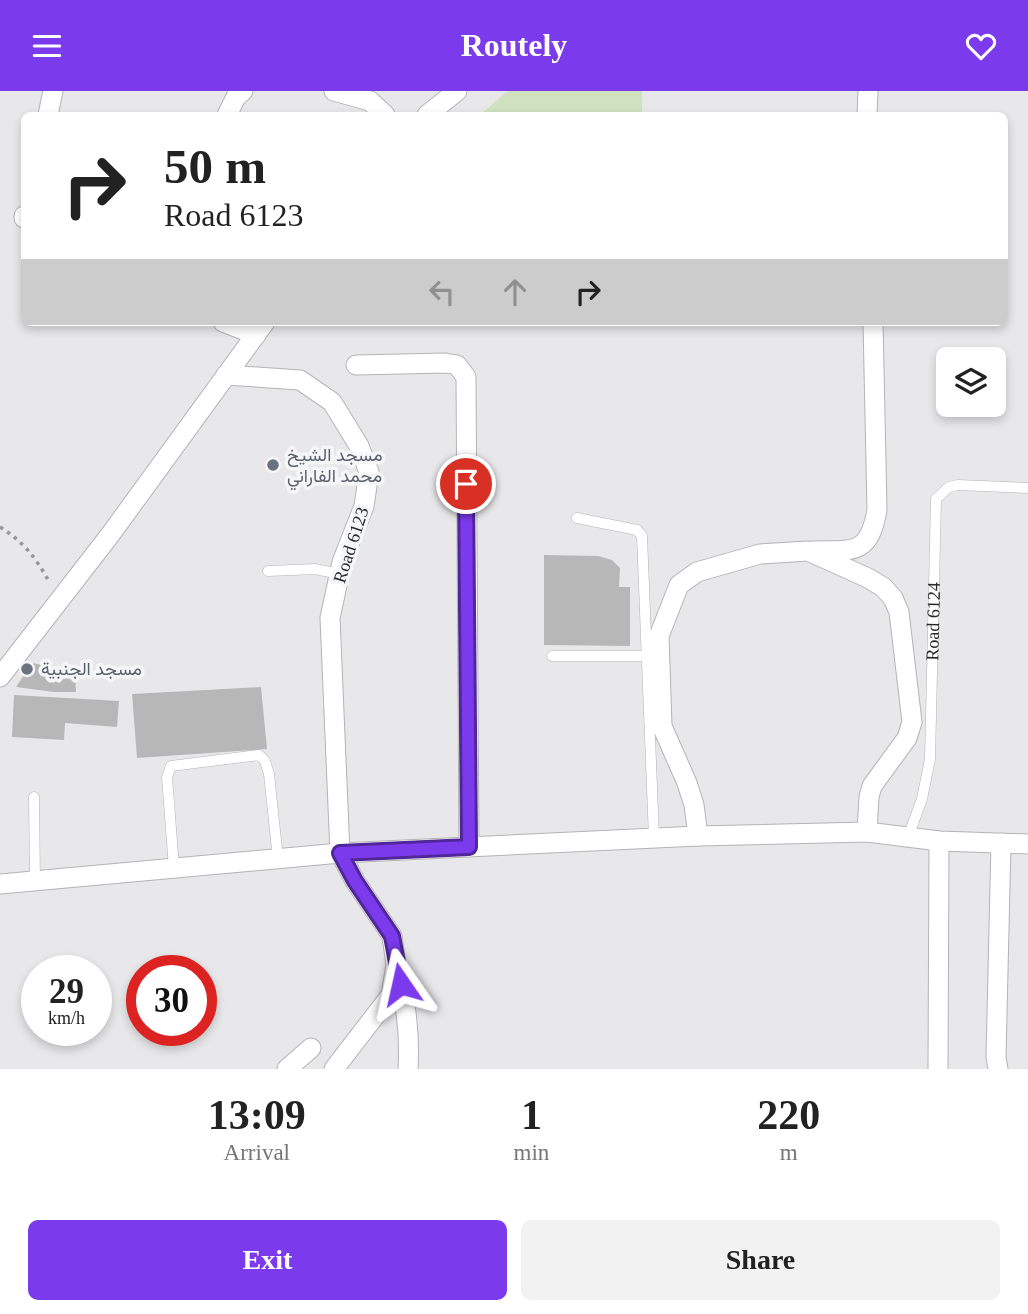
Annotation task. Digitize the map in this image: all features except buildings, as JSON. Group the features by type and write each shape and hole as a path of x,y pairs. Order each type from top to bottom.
{"street":[{"path":"49,112 53,91"},
{"path":"228,112 236,97 243,91"},
{"path":"334,91 370,101 382,112"},
{"path":"431,112 457,91"},
{"path":"867,112 868,91"},
{"path":"698,835 694,805 687,783 662,726 659,636 679,585 696,572 760,554 851,550 863,546 873,529 877,510 873,326"},
{"path":"0,677 260,329"},
{"path":"356,365 444,362 457,365 466,377 469,847"},
{"name":"Road 6123","path":"226,375 300,380 332,401 359,446 369,472 364,506 340,574 330,618 340,853 355,881 392,936 396,965 391,995 334,1069"},
{"name":"Road 6124","path":"808,551 868,577 883,587 893,598 899,612 912,722 907,738 872,786 867,832"},
{"path":"0,884 340,853 698,835 867,832 939,841 1028,843"},
{"path":"938,1069 939,841"},
{"path":"998,1069 996,1057 1001,843"},
{"path":"396,965 406,1003 410,1038 408,1069"},
{"path":"287,1069 311,1048"}],"lane":[{"name":"Road 6124","path":"908,837 922,799 930,759 936,499 949,487 958,485 1028,488"},
{"path":"577,518 642,533 654,838"},
{"path":"268,571 316,569 340,574"},
{"path":"551,656 648,656"},
{"path":"174,868 167,777 171,766 259,755 265,761 269,775 278,859"},
{"path":"34,797 36,881"}],"path":[{"path":"0,527 19,540 36,558 60,599"}],"green space":[{"path":"508,91 642,91 642,112 484,112"}],"place":[{"name":"مسجد الشيخ محمد الفاراني","path":"273,465"},
{"name":"مسجد الجنبية","path":"27,669"}],"route":[{"path":"401,984 392,936 355,881 340,853 469,847 466,484"}]}
